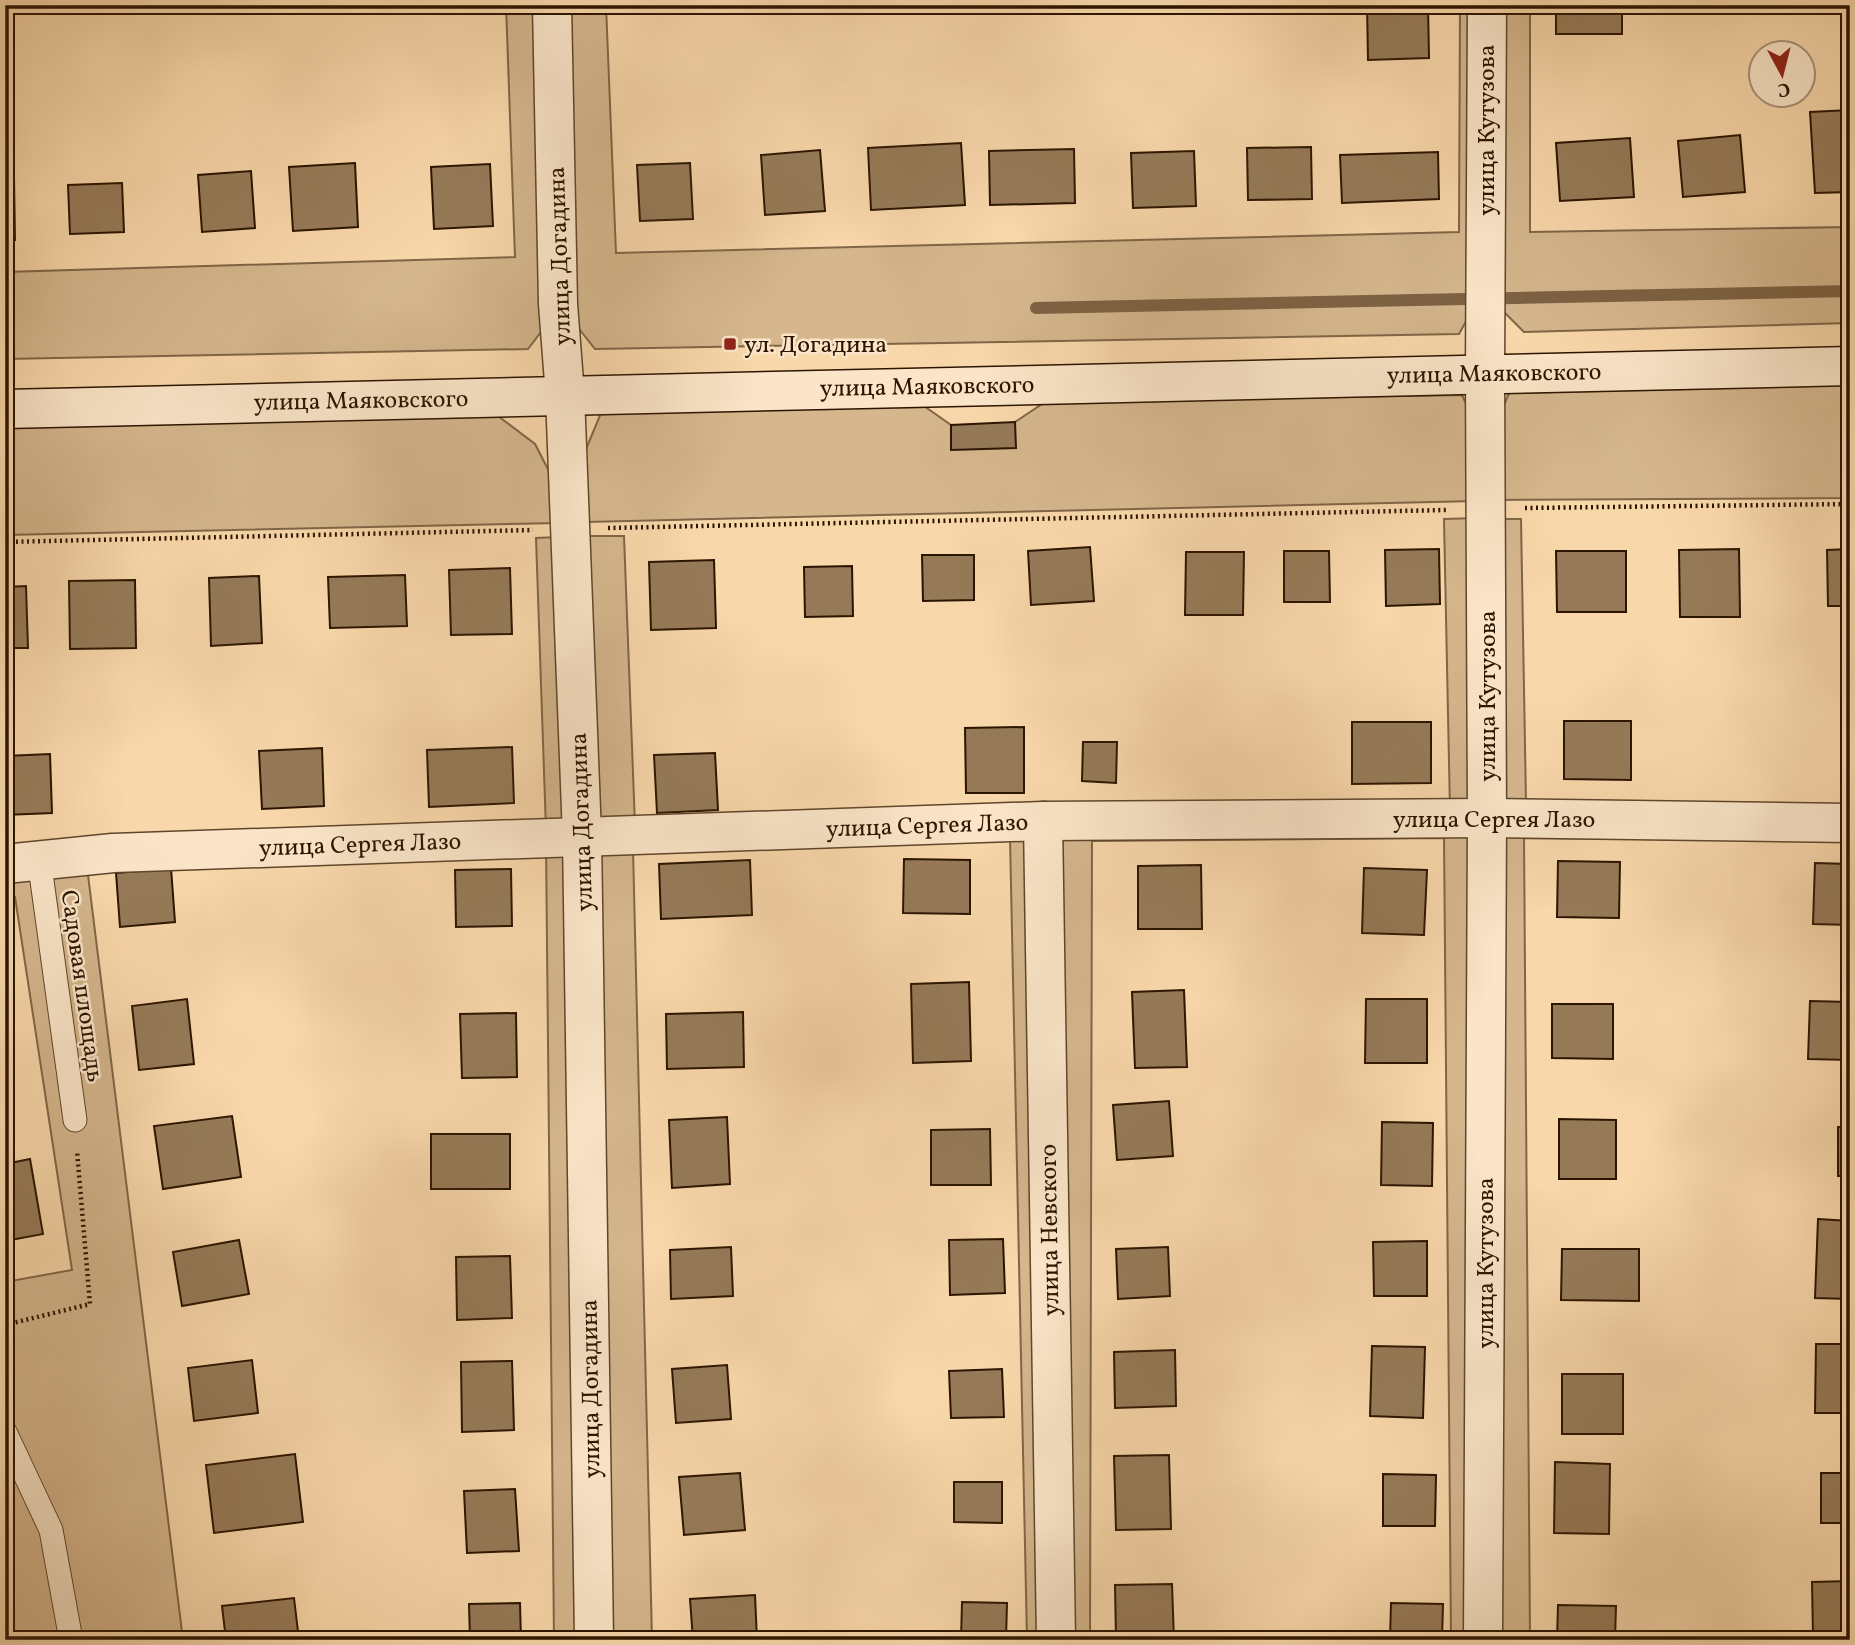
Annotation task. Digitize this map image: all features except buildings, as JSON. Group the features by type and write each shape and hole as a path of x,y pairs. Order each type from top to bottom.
{"street":[{"name":"улица Догадина","path":"552,5 558,304 565,395 582,836 594,1640"},
{"name":"улица Кутузова","path":"1483,1640 1487,5"},
{"name":"улица Маяковского","path":"5,409 1850,366"},
{"name":"улица Сергея Лазо","path":"22,862 113,853 1042,821 1487,818 1850,823"},
{"name":"улица Невского","path":"1042,821 1056,1640"}],"lane":[{"name":"Садовая площадь","path":"22,862 75,1120"},
{"path":"5,1432 51,1530 71,1640"}],"path":[{"path":"5,542 1487,509 1850,504"},
{"path":"5,1325 90,1304 75,1120"}],"shaded area":[{"path":"506,5 533,5 544,328 528,349 5,359 5,272 515,257"},
{"path":"570,5 606,5 616,253 1459,232 1460,5 1475,5 1475,305 1459,334 595,349 576,325"},
{"path":"1501,5 1530,5 1530,232 1850,227 1850,323 1524,332 1497,305"},
{"path":"1850,385 1850,498 1498,500 1497,422 1509,393"},
{"path":"1462,395 1473,419 1475,501 587,522 586,449 601,413 924,406 951,425 951,449 1015,422 1045,402"},
{"path":"498,416 535,444 551,475 558,523 5,535 5,428"},
{"path":"1478,518 1479,811 1450,811 1444,519"},
{"path":"1498,519 1521,519 1526,803 1499,809"},
{"path":"588,536 624,536 635,826 597,828"},
{"path":"558,537 567,828 546,830 536,538"},
{"path":"1478,826 1475,1640 1451,1640 1444,838 1092,841 1090,1640 1065,1640 1051,829"},
{"path":"1499,826 1850,841 1524,838 1530,1640 1492,1640"},
{"path":"1034,829 1049,1640 1027,1640 1010,838 633,849 652,1640 607,1640 598,844"},
{"path":"546,845 567,845 578,1640 554,1640"},
{"path":"87,867 183,1640 80,1640 60,1527 5,1414 5,1282 72,1270 15,897 5,898 5,874 33,870 85,1124 47,868"},
{"path":"5,1455 41,1533 61,1640 5,1640"}],"waterway":[{"path":"1036,308 1850,291"}],"place":[{"name":"ул. Догадина","path":"730,344"}]}
